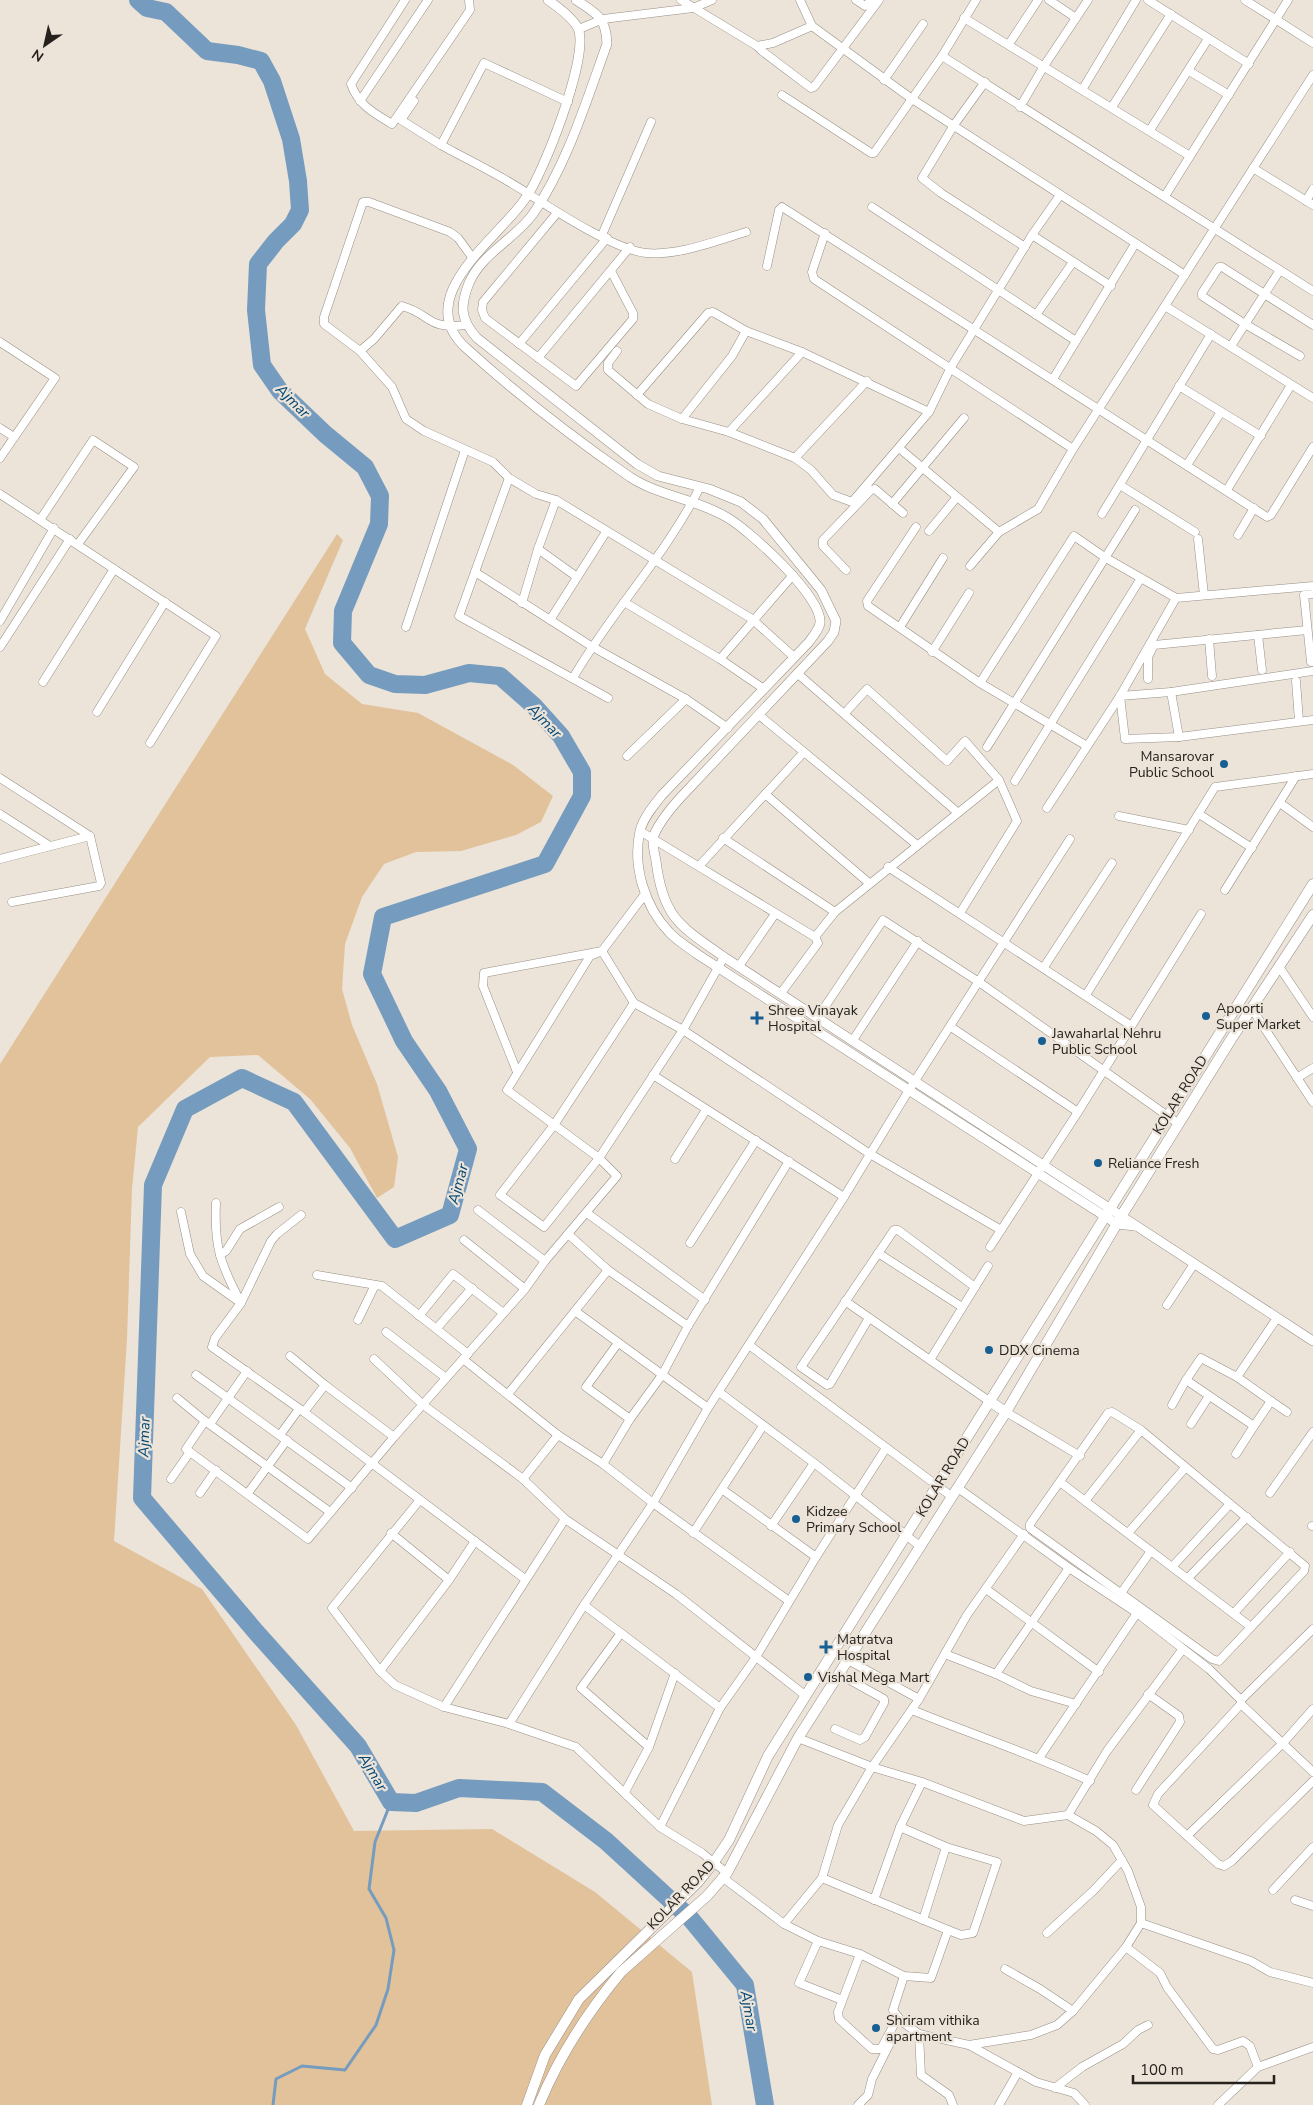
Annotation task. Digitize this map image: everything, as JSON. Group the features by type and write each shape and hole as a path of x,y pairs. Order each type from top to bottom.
{"main road":[{"name":"KOLAR ROAD","path":"527,2105 545,2055 579,1999 698,1882 729,1840 768,1756 908,1536 989,1401 1313,884"},
{"name":"KOLAR ROAD","path":"539,2105 570,2040 621,1972 707,1896 724,1875 798,1738 1006,1412 1119,1220 1313,915"},
{"path":"989,1401 1006,1412"}],"street":[{"path":"405,0 351,84 355,96 360,102 392,124 470,10 470,0"},
{"path":"360,102 428,0"},
{"path":"548,0 579,29 580,43 576,70 568,102 529,194 517,210 472,257 458,277 449,304 449,327 455,338 504,383 570,435 643,485 728,517 747,530 793,576 814,603 819,613 820,624 813,637 662,795 640,831 640,874 645,894 651,907 670,934 716,967 1037,1173 1119,1220 1135,1226 1313,1341"},
{"path":"576,0 603,19 607,30 608,44 572,136 540,203 521,228 480,265 470,282 464,298 463,315 466,325 477,338 638,464 665,478 700,487 741,502 763,519 804,567 832,608 836,620 834,632 798,674 670,810 653,837 658,884 666,907 682,927 724,957 1043,1164 1108,1213"},
{"path":"681,0 758,46 812,88 879,0"},
{"path":"579,29 603,19 693,8 712,0"},
{"path":"800,0 812,26 842,50 912,99 1184,275"},
{"path":"856,0 865,6 872,0"},
{"path":"782,95 871,153 876,151 942,56 976,0"},
{"path":"1009,44 1038,0"},
{"path":"1049,0 1076,18"},
{"path":"1020,106 1088,0"},
{"path":"1082,90 1136,0"},
{"path":"1148,0 1249,64"},
{"path":"1244,0 1277,18 1313,44"},
{"path":"1165,196 1288,0"},
{"path":"1112,107 1171,14"},
{"path":"964,18 1190,156"},
{"path":"884,80 923,24"},
{"path":"758,46 773,44 812,26"},
{"path":"460,32 401,120 441,145 529,194 557,213 604,237 645,253 670,251 746,232"},
{"path":"1150,130 1208,39"},
{"path":"942,56 1313,291"},
{"path":"441,145 484,63 568,102"},
{"path":"1189,71 1229,95"},
{"path":"970,566 999,532 1038,509 1073,449 1313,75"},
{"path":"985,82 954,125 922,175 923,180 1026,247"},
{"path":"519,344 604,237 651,122"},
{"path":"1253,168 1313,206"},
{"path":"1306,201 1313,189"},
{"path":"617,351 608,363 608,370 648,404 682,419 729,432 794,458 811,470 832,495 852,502 929,412 951,367 1032,235 1060,195"},
{"path":"472,257 458,238 450,232 369,202 363,202 336,280 324,324 360,351 392,387 406,419 424,431 493,462 509,478 536,494 556,500 752,620 794,657"},
{"path":"872,207 1076,341"},
{"path":"767,266 780,208 792,212 1269,517 1313,447"},
{"path":"557,213 483,302 482,310 485,318 576,386 633,319 633,313 611,271"},
{"path":"825,233 812,272 814,279 951,367 1073,449"},
{"path":"1032,235 1111,286"},
{"path":"1053,379 1135,244"},
{"path":"538,358 630,248"},
{"path":"1036,315 1073,262"},
{"path":"1300,356 1245,324 1202,296 1202,293 1220,266 1313,325"},
{"path":"1231,346 1280,270"},
{"path":"360,351 374,339 402,306 432,323 449,327 466,325"},
{"path":"1165,306 1311,396 1313,387"},
{"path":"637,395 708,313 713,312 746,331 802,352 867,381 929,412"},
{"path":"682,419 726,364 746,331"},
{"path":"1102,514 1211,334"},
{"path":"0,342 55,378 0,458"},
{"path":"729,432 802,352"},
{"path":"794,458 867,381"},
{"path":"1227,490 1291,385"},
{"path":"1179,386 1261,436"},
{"path":"1187,465 1221,412"},
{"path":"892,504 964,418"},
{"path":"0,428 14,437"},
{"path":"40,520 93,440 134,467 78,544"},
{"path":"898,448 999,532"},
{"path":"406,627 465,450"},
{"path":"509,478 459,616 608,698"},
{"path":"1120,485 1197,536 1204,595"},
{"path":"573,678 591,646 653,560 692,503 700,487"},
{"path":"846,570 823,546 823,540 871,490 875,489 903,513"},
{"path":"0,494 216,636 150,743"},
{"path":"929,531 957,497"},
{"path":"522,603 538,549 556,500"},
{"path":"1238,535 1254,508"},
{"path":"987,747 1135,510"},
{"path":"916,527 867,603 932,652 1050,726 1087,746"},
{"path":"0,621 54,528"},
{"path":"550,620 606,532"},
{"path":"980,683 1074,536 1106,558 1176,598 1313,586"},
{"path":"0,647 70,539"},
{"path":"538,549 576,577"},
{"path":"900,627 943,558"},
{"path":"43,682 114,569"},
{"path":"475,572 591,646 686,699 728,728"},
{"path":"720,659 752,620 793,576"},
{"path":"1015,781 1141,578"},
{"path":"932,652 969,593"},
{"path":"1313,594 1304,595 1311,662 1313,662"},
{"path":"1048,808 1120,696 1176,598"},
{"path":"97,712 165,602"},
{"path":"624,602 720,659 764,689"},
{"path":"1148,679 1148,657 1154,645 1307,630"},
{"path":"1258,635 1262,670"},
{"path":"1209,640 1212,676"},
{"path":"1120,696 1171,692 1313,671"},
{"path":"798,674 958,812"},
{"path":"1296,681 1299,721"},
{"path":"845,713 866,689 947,761 965,741 998,780 1017,821 960,912"},
{"path":"1171,692 1179,737"},
{"path":"1120,696 1124,739 1179,737 1313,720"},
{"path":"627,756 686,699"},
{"path":"759,715 917,845"},
{"path":"700,865 804,752"},
{"path":"1086,995 1215,787 1313,774"},
{"path":"1225,890 1296,776"},
{"path":"0,778 90,836 101,883 100,886 12,902"},
{"path":"815,937 835,912 888,867 998,780"},
{"path":"765,794 869,883"},
{"path":"1280,803 1313,827"},
{"path":"0,814 50,846"},
{"path":"1199,814 1252,848"},
{"path":"1120,816 1189,830"},
{"path":"640,831 700,865 775,914 815,937 818,943 781,993"},
{"path":"0,859 90,836"},
{"path":"723,838 835,912"},
{"path":"509,1724 584,1605 653,1503 708,1408 1070,839"},
{"path":"1044,967 1112,864"},
{"path":"888,867 960,912 1130,1025"},
{"path":"247,1371 228,1398 186,1449 308,1539 422,1404 466,1356 502,1312 525,1289 545,1260 617,1176 599,1158 507,1090 590,956 602,952 645,894"},
{"path":"739,966 775,914"},
{"path":"990,1247 1078,1112 1130,1025 1201,914"},
{"path":"818,1017 883,920 979,982 1180,1124"},
{"path":"854,1040 918,941"},
{"path":"602,952 634,1003 683,1030 870,1154 1001,1230"},
{"path":"517,1072 483,986 484,973 602,952"},
{"path":"634,1003 554,1125 500,1195 544,1227 599,1158 683,1030 716,967 724,957"},
{"path":"1280,968 1313,1017"},
{"path":"1252,1009 1313,1102"},
{"path":"951,1027 1078,1112"},
{"path":"1297,1078 1313,1068"},
{"path":"653,1076 844,1197"},
{"path":"675,1158 706,1110"},
{"path":"690,1243 756,1140"},
{"path":"603,1464 630,1419 662,1374 688,1326 789,1161"},
{"path":"216,1203 215,1229 222,1267 241,1302"},
{"path":"220,1255 226,1252 240,1229 279,1207"},
{"path":"478,1210 545,1260"},
{"path":"181,1212 190,1254 203,1276 241,1302"},
{"path":"587,1213 705,1300"},
{"path":"301,1215 276,1234 241,1302 215,1338 212,1347 302,1411 525,1579"},
{"path":"869,1318 830,1384 818,1380 801,1365 894,1230 898,1230 974,1288"},
{"path":"568,1234 608,1270 688,1326"},
{"path":"464,1240 525,1289"},
{"path":"878,1253 962,1307"},
{"path":"1168,1305 1194,1264"},
{"path":"930,1360 988,1266"},
{"path":"508,1394 608,1270"},
{"path":"419,1316 452,1274 502,1312"},
{"path":"317,1275 382,1286 437,1328 508,1394 558,1435 603,1464 693,1533 789,1601"},
{"path":"358,1320 375,1285"},
{"path":"437,1328 472,1288"},
{"path":"845,1301 989,1401"},
{"path":"575,1311 708,1408"},
{"path":"1237,1377 1277,1318"},
{"path":"386,1332 446,1378"},
{"path":"618,1343 586,1387 630,1419"},
{"path":"749,1345 937,1486 955,1492 1024,1534 1069,1568 1137,1614 1209,1669 1313,1772"},
{"path":"290,1356 394,1437"},
{"path":"1172,1405 1186,1380 1202,1358 1237,1377 1287,1412"},
{"path":"374,1359 422,1404 523,1479 565,1519 676,1594 806,1696"},
{"path":"196,1375 352,1488"},
{"path":"1186,1380 1254,1426"},
{"path":"248,1493 268,1466 302,1411 325,1385"},
{"path":"719,1392 855,1494 921,1547"},
{"path":"1191,1424 1209,1396"},
{"path":"177,1398 330,1512"},
{"path":"1236,1454 1271,1401"},
{"path":"1006,1412 1080,1456"},
{"path":"1108,1413 1116,1413 1141,1430 1305,1566 1304,1571 1223,1657 1216,1660 1030,1528 1030,1524 1080,1456 1108,1413"},
{"path":"693,1533 723,1490 763,1426"},
{"path":"1085,1501 1141,1430"},
{"path":"1270,1493 1310,1442 1313,1432"},
{"path":"523,1479 558,1435"},
{"path":"660,1827 720,1708 756,1657 855,1494 886,1448"},
{"path":"171,1479 190,1452"},
{"path":"771,1526 814,1463"},
{"path":"1128,1533 1185,1468"},
{"path":"200,1493 216,1470"},
{"path":"1060,1482 1251,1627"},
{"path":"723,1490 816,1557"},
{"path":"419,1501 391,1533 332,1608 380,1672 395,1686 444,1707 509,1724 576,1747 660,1827 714,1862 724,1875 784,1924 818,1941 860,1954 904,1976 931,1978 948,1930"},
{"path":"1172,1567 1230,1504"},
{"path":"1188,1578 1247,1517"},
{"path":"444,1707 565,1519"},
{"path":"391,1533 449,1580"},
{"path":"784,1924 822,1878 838,1825 872,1767 919,1699 967,1616 1024,1534"},
{"path":"380,1672 449,1580 475,1541"},
{"path":"1120,1593 1151,1551"},
{"path":"1234,1613 1290,1552"},
{"path":"996,1674 1069,1568"},
{"path":"986,1589 1099,1672"},
{"path":"584,1605 720,1708"},
{"path":"1039,1758 1137,1614"},
{"path":"1312,1631 1241,1702 1153,1802 1218,1864 1224,1866 1232,1861 1313,1781"},
{"path":"621,1633 581,1688 649,1747"},
{"path":"1068,1815 1090,1782 1107,1750 1182,1650"},
{"path":"945,1654 996,1674 1031,1691 1076,1704"},
{"path":"848,1660 919,1699"},
{"path":"625,1792 649,1747 675,1673"},
{"path":"835,1729 860,1740 865,1737 884,1703 884,1699 839,1674"},
{"path":"1136,1790 1180,1722 1179,1716 1148,1694"},
{"path":"1187,1836 1283,1742 1313,1709"},
{"path":"912,1710 1039,1758 1090,1782"},
{"path":"798,1738 872,1767 922,1782 1024,1821 1068,1815 1096,1831 1113,1845 1122,1860 1141,1907 1142,1923 1126,1947 1073,2011 1057,2025 1031,2035 969,2046"},
{"path":"874,1900 900,1827 922,1782"},
{"path":"822,1878 948,1930 961,1934 973,1932 997,1862 946,1847 900,1827"},
{"path":"923,1920 946,1847"},
{"path":"1274,1890 1313,1847"},
{"path":"1047,1933 1094,1890 1122,1860"},
{"path":"1295,1900 1313,1906"},
{"path":"1142,1923 1251,1961 1270,1972 1300,1978 1312,1985"},
{"path":"818,1941 799,1983 842,2000"},
{"path":"1126,1947 1160,1973 1166,1987 1213,2049 1218,2050 1243,2041 1250,2046 1258,2067"},
{"path":"860,1954 838,2012 839,2019 872,2049 881,2049 900,2019"},
{"path":"1004,1969 1040,1989 1073,2011"},
{"path":"904,1976 893,2010 900,2019 919,2034 969,2046 1018,2072 1055,2088 1074,2092 1086,2105"},
{"path":"858,2104 868,2096 872,2079 900,2019"},
{"path":"1055,2088 1082,2067 1123,2044 1148,2025"},
{"path":"919,2034 921,2075 949,2094 953,2105"},
{"path":"1218,2105 1258,2067 1313,2047"},
{"path":"999,2105 1018,2072"}],"shaded area":[{"path":"337,534 343,540 305,629 325,674 362,704 418,713 513,765 553,796 541,822 516,835 461,851 416,852 384,864 362,897 345,944 342,989 352,1025 377,1084 398,1157 394,1187 377,1198 350,1148 310,1099 258,1055 210,1057 138,1127 132,1189 127,1339 114,1541 202,1589 296,1725 354,1831 492,1829 595,1892 692,1972 712,2105 0,2105 0,1064"}],"waterway":[{"name":"Ajmar","path":"138,0 147,8 166,12 207,51 238,55 261,61 272,81 291,139 298,181 300,210 293,224 276,241 258,264 256,310 262,365 280,391 325,434 365,467 380,496 379,524 343,611 342,643 369,675 395,684 425,685 469,673 500,676 534,706 561,736 582,772 582,796 545,864 383,917 372,974 404,1041 438,1091 468,1149 450,1215 395,1239 294,1102 242,1078 185,1109 153,1185 142,1498 256,1632 358,1746 391,1802 416,1803 459,1788 542,1792 606,1841 690,1918 745,1985 765,2105"},
{"path":"273,2105 276,2079 302,2066 345,2070 376,2025 388,1989 394,1950 386,1918 369,1889 375,1842 391,1802"}],"place":[{"name":"Mansarovar Public School","path":"1224,764"},
{"name":"Apoorti Super Market","path":"1206,1016"},
{"name":"Shree Vinayak Hospital","path":"757,1018"},
{"name":"Jawaharlal Nehru Public School","path":"1042,1041"},
{"name":"Reliance Fresh","path":"1098,1163"},
{"name":"DDX Cinema","path":"989,1350"},
{"name":"Kidzee Primary School","path":"796,1519"},
{"name":"Matratva Hospital","path":"826,1647"},
{"name":"Vishal Mega Mart","path":"808,1677"},
{"name":"Shriram vithika apartment","path":"876,2028"}]}
